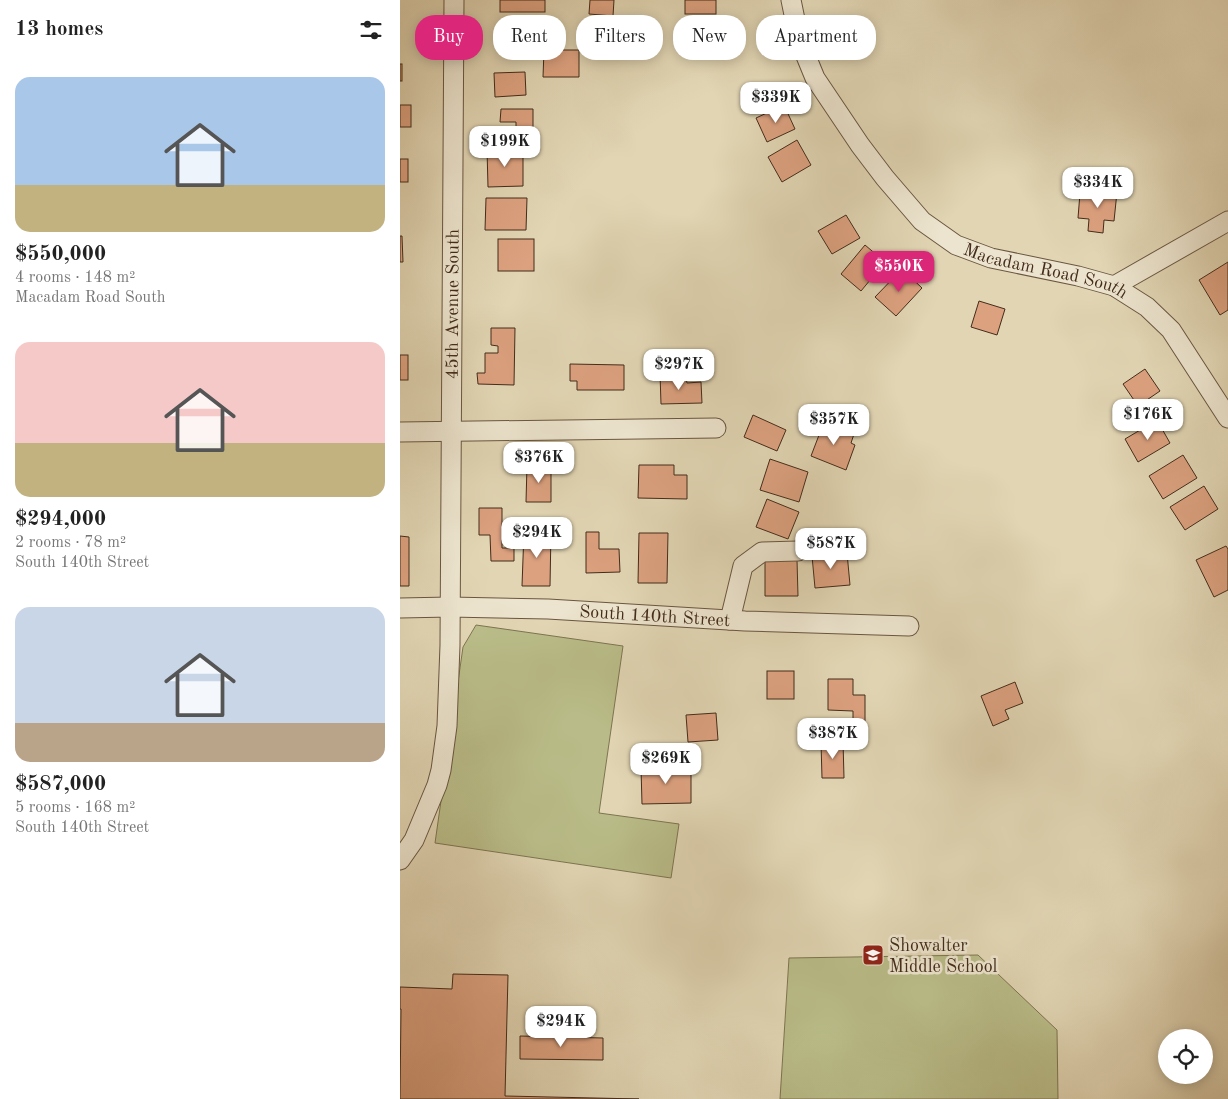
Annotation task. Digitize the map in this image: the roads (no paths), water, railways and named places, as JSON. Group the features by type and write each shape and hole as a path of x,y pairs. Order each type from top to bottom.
{"street":[{"name":"45th Avenue South","path":"400,860 414,840 438,785 442,770 447,726 450,644 454,0"},
{"name":"Macadam Road South","path":"791,0 799,39 815,78 865,152 922,220 956,245 991,258 1078,276 1114,286 1146,307 1172,330 1228,418"},
{"path":"1114,286 1228,221"},
{"path":"400,432 716,428"},
{"path":"730,620 743,566 762,552 798,550"},
{"name":"South 140th Street","path":"400,608 548,609 730,620 909,626"}],"place":[{"name":"Showalter Middle School","path":"873,955"}]}
